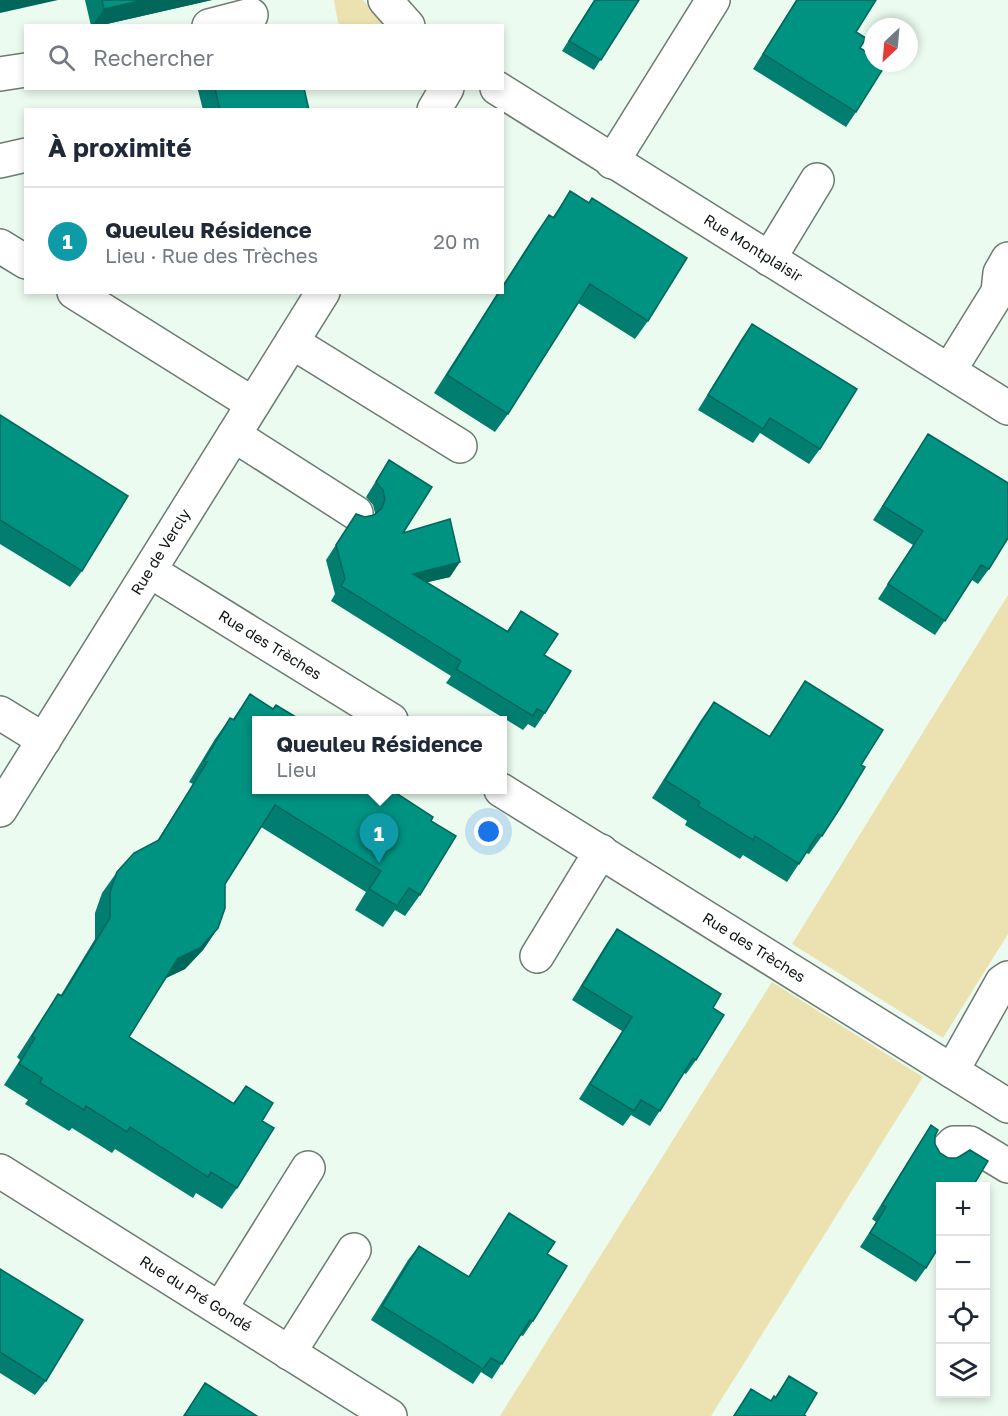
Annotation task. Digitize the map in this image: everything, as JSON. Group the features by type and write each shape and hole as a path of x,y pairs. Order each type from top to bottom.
{"street":[{"path":"385,0 406,24"},
{"path":"612,162 713,0"},
{"path":"217,24 251,15"},
{"path":"0,74 24,70"},
{"path":"435,108 446,90"},
{"name":"Rue Montplaisir","path":"500,90 1008,408"},
{"path":"0,161 24,155"},
{"path":"769,259 817,180"},
{"path":"0,246 24,261"},
{"path":"949,371 998,292 1000,273 1008,259"},
{"path":"77,294 253,404"},
{"name":"Rue de Vercly","path":"0,810 322,294"},
{"path":"292,342 460,446"},
{"path":"234,435 356,513"},
{"name":"Rue des Trèches","path":"150,570 385,716"},
{"path":"0,713 44,740"},
{"name":"Rue des Trèches","path":"507,793 1008,1106"},
{"path":"537,957 601,851"},
{"path":"952,1071 1002,982 1008,978"},
{"path":"944,1154 954,1143 970,1143 1008,1166"},
{"path":"220,1309 308,1168"},
{"name":"Rue du Pré Gondé","path":"0,1171 390,1416"},
{"path":"289,1353 354,1250"}],"shaded area":[{"path":"334,0 363,0 384,24 340,24 338,23"},
{"path":"1008,595 1008,934 943,1038 792,944"},
{"path":"772,982 923,1077 711,1416 500,1416"}],"building":[{"path":"102,0 144,0 104,9"},
{"path":"595,0 639,0 601,60 569,41"},
{"path":"797,0 876,0 856,32 864,37 860,48 864,50 864,72 881,72 856,112 763,54"},
{"path":"215,90 304,90 309,108 220,108"},
{"path":"570,191 589,203 592,198 687,258 648,321 590,284 508,414 447,375 498,294 504,294 504,285 549,215 554,218"},
{"path":"752,324 857,389 820,449 770,418 763,429 708,395"},
{"path":"0,415 128,496 82,571 0,520"},
{"path":"928,434 1008,483 1008,538 989,569 981,565 945,621 888,584 923,531 883,506"},
{"path":"389,460 432,487 403,533 450,519 460,562 413,574 508,632 521,611 558,634 544,655 571,671 545,713 537,709 533,716 456,669 461,661 341,586 345,579 336,545 356,514 365,517 374,515 382,508 385,499 383,490 376,482"},
{"path":"805,681 883,730 861,765 865,767 842,805 822,836 818,834 799,864 755,836 753,840 698,806 700,802 665,780 714,702 770,737"},
{"path":"250,694 273,709 276,705 294,716 252,716 252,794 398,794 433,817 431,821 456,836 420,895 409,888 397,906 369,889 381,871 275,805 225,884 225,908 218,928 200,948 178,958 129,1037 234,1104 246,1086 273,1103 262,1121 274,1128 237,1188 211,1172 208,1177 130,1127 127,1132 86,1106 84,1110 40,1083 42,1078 19,1064 35,1038 32,1036 58,994 62,996 110,918 110,892 117,872 134,853 159,840 207,762 204,761 230,718 234,720"},
{"path":"617,929 721,994 713,1008 724,1015 696,1060 693,1058 660,1111 641,1100 634,1111 590,1084 632,1017 582,986"},
{"path":"931,1125 938,1130 935,1144 940,1153 948,1158 957,1158 970,1150 988,1161 975,1182 936,1182 936,1252 926,1268 870,1233 886,1207 882,1205"},
{"path":"509,1213 555,1242 547,1254 567,1266 533,1321 530,1320 502,1364 491,1358 483,1369 382,1306 419,1246 469,1277"},
{"path":"0,1269 83,1320 46,1381 0,1352"},
{"path":"789,1376 817,1393 804,1415 806,1416 734,1416 751,1389 771,1401 774,1396 776,1398"},
{"path":"205,1383 257,1416 184,1416"}],"place":[{"name":"Queuleu Résidence","path":"379,863"}]}
